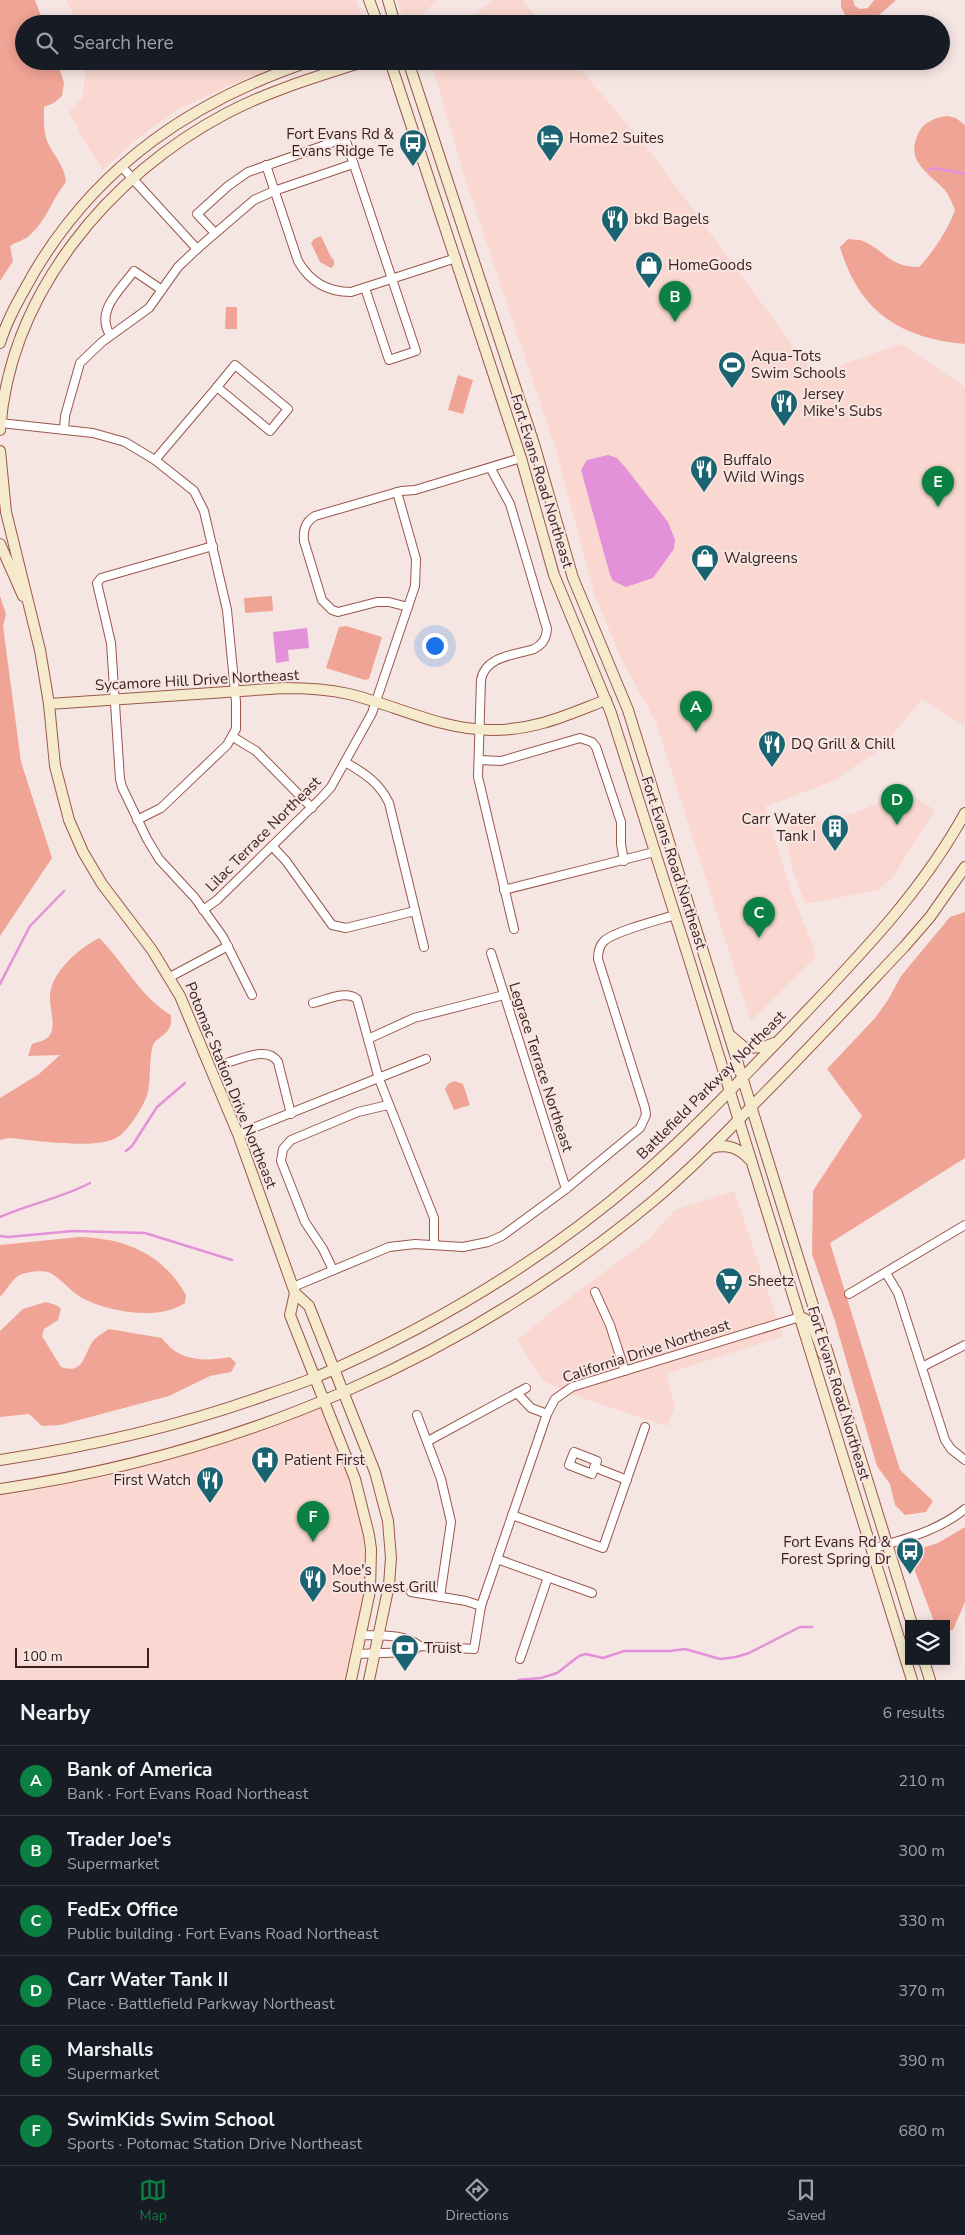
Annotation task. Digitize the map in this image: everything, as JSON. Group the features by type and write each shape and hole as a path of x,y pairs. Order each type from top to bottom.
{"main road":[{"path":"369,0 375,15"},
{"path":"388,0 392,15"},
{"path":"0,343 22,292 58,235 79,209 121,166 162,133 208,104 285,70"},
{"path":"0,430 6,380 18,342 46,285 64,256 87,226 132,177 184,138 228,112 284,88 339,70"},
{"name":"Fort Evans Road Northeast","path":"393,70 521,458 554,575 606,700 675,915 912,1680"},
{"name":"Fort Evans Road Northeast","path":"411,70 532,435 573,578 625,701 911,1620"},
{"name":"Potomac Station Drive Northeast","path":"0,451 6,512 45,674 55,766 69,820 83,852 102,884 152,950 180,996 238,1134 294,1290 309,1306 375,1472 388,1521 390,1567 379,1636 369,1680"},
{"name":"Potomac Station Drive Northeast","path":"0,544 32,617"},
{"name":"Sycamore Hill Drive Northeast","path":"49,704 284,688 315,688 350,695 435,722 481,729 509,729 540,725 565,718 606,700"},
{"name":"Battlefield Parkway Northeast","path":"0,1460 55,1452 181,1423 314,1378 423,1325 524,1265 570,1233 642,1175 730,1092 858,957 913,894 950,840 965,813"},
{"path":"0,1489 58,1480 162,1455 236,1433 343,1392 440,1347 500,1312 564,1270 653,1200 710,1148 904,948 930,917 965,866"},
{"path":"730,1034 745,1048 764,1047 777,1042"},
{"path":"710,1148 726,1146 735,1148 751,1161"},
{"name":"Potomac Station Drive Northeast","path":"294,1290 290,1315 355,1479 369,1535 372,1573 366,1615 351,1680"},
{"path":"800,1317 810,1322 829,1370 842,1396"},
{"path":"925,1665 930,1680"}],"street":[{"path":"215,233 197,214 240,177 266,165 345,138 416,351 389,360 365,288"},
{"path":"64,430 65,416 80,363 110,335 149,308 178,267 197,249 246,206 274,191 353,164"},
{"path":"266,165 298,262 304,272 320,286 330,290 351,292 456,258"},
{"path":"121,166 197,249"},
{"path":"110,335 105,327 105,313 134,271 162,290"},
{"path":"156,460 234,365 288,409 270,430 217,386"},
{"path":"0,423 110,437 132,446 156,460 194,491 204,511 227,610 237,720 233,736 228,745 161,808 137,820"},
{"path":"408,607 384,601 344,612 332,610 322,600 303,533 307,522 315,516 397,492 415,490 490,469 521,458"},
{"path":"490,469 510,504 547,629 544,641 534,649 499,659 486,666 481,680 481,729 478,777 514,929"},
{"name":"Lilac Terrace Northeast","path":"204,910 217,900 312,808 331,786 362,733 376,703 415,586 416,559 397,492"},
{"path":"213,546 98,580 97,586 110,632 120,779 137,820 159,858 204,910 228,946 252,995"},
{"path":"233,736 256,751 312,808"},
{"path":"479,760 501,761 580,738 592,742 596,748 621,822 621,844 624,861"},
{"path":"345,762 369,776 378,784 389,802 424,947"},
{"path":"272,846 286,861 332,926 346,928 415,911"},
{"path":"504,890 654,852"},
{"path":"294,1290 333,1270 389,1247 434,1244 463,1247 488,1242 502,1236 566,1189 640,1128 646,1116 645,1108 598,959 600,946 610,937 675,915"},
{"path":"170,978 228,946"},
{"name":"Legrace Terrace Northeast","path":"491,953 566,1189"},
{"path":"313,1003 352,995 360,1005 388,1105 434,1218 434,1244"},
{"path":"368,1039 419,1017 504,995"},
{"path":"229,1062 265,1053 275,1058 278,1062 291,1114"},
{"path":"238,1134 426,1059"},
{"path":"333,1270 323,1249 305,1222 281,1161 283,1149 291,1140 358,1112 388,1105"},
{"path":"849,1294 965,1225"},
{"path":"886,1272 898,1292 945,1440 951,1450 965,1460"},
{"path":"595,1292 610,1325 625,1371"},
{"name":"California Drive Northeast","path":"420,1646 474,1650 481,1606 512,1515 547,1414 555,1399 562,1392 800,1317"},
{"path":"922,1368 965,1345"},
{"path":"428,1441 526,1388"},
{"path":"517,1393 531,1408 547,1414"},
{"path":"417,1415 441,1478 451,1522 440,1597"},
{"path":"512,1515 603,1548 645,1428"},
{"path":"594,1467 627,1480"},
{"path":"872,1549 934,1528 965,1508"},
{"path":"498,1559 592,1593"},
{"path":"520,1659 548,1577"},
{"path":"411,1592 481,1606"},
{"path":"356,1654 411,1652 420,1646 410,1639 361,1635"}],"shaded area":[{"path":"0,0 35,0 41,15 15,15 15,70 60,70 64,83 62,96 54,103 44,107 44,125 48,143 61,166 66,182 36,229 28,237 10,246 13,261 0,281"},
{"path":"67,0 357,0 361,15 73,15"},
{"path":"397,0 438,0 421,15 402,15"},
{"path":"492,0 522,0 534,15 475,15"},
{"path":"841,0 853,0 855,6 860,9 868,8 874,0 896,0 879,15 845,15 841,7"},
{"path":"85,70 270,70 237,82 177,110 134,141 103,170 87,146 69,112 83,97"},
{"path":"434,70 582,70 649,150 814,374 901,344 965,387 965,727 922,699 882,748 833,781 765,807 791,891 813,945 815,958 751,1021 656,722 620,657 594,593 556,450 463,172"},
{"path":"947,116 956,118 965,125 965,344 942,341 921,335 902,328 885,318 858,289 848,270 840,247 848,239 860,240 901,264 919,267 924,262 944,233 955,210 944,189 920,165 914,151 915,142 924,125 935,119"},
{"path":"321,236 334,260 334,265 331,268 320,262 311,243 314,239"},
{"path":"226,307 237,307 237,329 225,329"},
{"path":"458,375 473,380 463,414 448,410"},
{"path":"608,455 617,458 625,467 668,522 675,540 674,549 653,578 626,587 613,581 610,575 581,470 587,460"},
{"path":"0,596 6,614 3,626 21,762 52,858 0,936"},
{"path":"272,596 273,611 245,613 244,598"},
{"path":"346,626 382,637 369,679 365,680 326,668 339,627"},
{"path":"307,628 309,648 288,650 289,661 276,663 273,632"},
{"path":"905,791 935,810 893,877 878,890 805,904 792,868 784,827 855,813"},
{"path":"965,912 965,1158 830,1243 900,1470 933,1501 926,1512 905,1515 895,1505 890,1484 877,1466 834,1318 812,1254 813,1191 862,1116 827,1069 875,1018 888,1000 901,976 950,917"},
{"path":"99,938 150,999 171,1015 171,1023 167,1032 157,1040 152,1049 150,1079 145,1100 125,1131 116,1138 106,1142 79,1144 9,1138 0,1140 0,1098 39,1074 60,1055 28,1056 32,1044 45,1039 51,1033 50,998 54,980 74,955"},
{"path":"455,1081 463,1084 470,1105 454,1110 445,1089 449,1083"},
{"path":"734,1191 783,1336 666,1374 675,1406 667,1426 580,1397 543,1381 517,1340 556,1308 649,1239 675,1210"},
{"path":"79,1237 96,1238 127,1245 154,1259 177,1281 186,1295 185,1303 174,1309 148,1313 106,1307 82,1298 52,1274 41,1271 28,1272 18,1276 0,1297 0,1245"},
{"path":"46,1302 56,1305 61,1309 58,1320 44,1329 42,1336 61,1367 68,1369 78,1367 84,1360 92,1342 109,1329 162,1338 168,1346 192,1358 230,1357 236,1363 231,1372 210,1376 169,1396 60,1425 42,1426 29,1414 0,1417 0,1331 23,1309"},
{"path":"323,1400 355,1479 367,1567 366,1615 352,1680 0,1680 0,1489 162,1455"},
{"path":"965,1527 965,1602 953,1630 950,1630 950,1620 933,1620 915,1571 914,1558 919,1549 938,1543"}],"waterway":[{"path":"929,170 936,168 965,174"},
{"path":"0,984 30,926 64,891"},
{"path":"126,1151 132,1146 157,1107 185,1083"},
{"path":"0,1217 68,1193 90,1183"},
{"path":"0,1236 8,1237 73,1231 145,1233 232,1260"},
{"path":"518,1680 541,1678 557,1673 579,1656 586,1654 603,1658 624,1651 670,1651 685,1649 720,1659 736,1657 749,1653 800,1627 812,1627"}],"place":[{"name":"Home2 Suites","path":"550,162"},
{"name":"Fort Evans Rd & Evans Ridge Te","path":"413,167"},
{"name":"bkd Bagels","path":"615,243"},
{"name":"HomeGoods","path":"649,289"},
{"name":"Trader Joe's","path":"675,322"},
{"name":"Aqua-Tots Swim Schools","path":"732,389"},
{"name":"Jersey Mike's Subs","path":"784,427"},
{"name":"Buffalo Wild Wings","path":"704,493"},
{"name":"Marshalls","path":"938,507"},
{"name":"Walgreens","path":"705,582"},
{"name":"Bank of America","path":"696,732"},
{"name":"DQ Grill & Chill","path":"772,768"},
{"name":"Carr Water Tank II","path":"897,825"},
{"name":"Carr Water Tank I","path":"835,852"},
{"name":"FedEx Office","path":"759,938"},
{"name":"Sheetz","path":"729,1305"},
{"name":"Patient First","path":"265,1484"},
{"name":"First Watch","path":"210,1504"},
{"name":"SwimKids Swim School","path":"313,1542"},
{"name":"Fort Evans Rd & Forest Spring Dr","path":"910,1575"},
{"name":"Moe's Southwest Grill","path":"313,1603"},
{"name":"Truist","path":"405,1672"}]}
